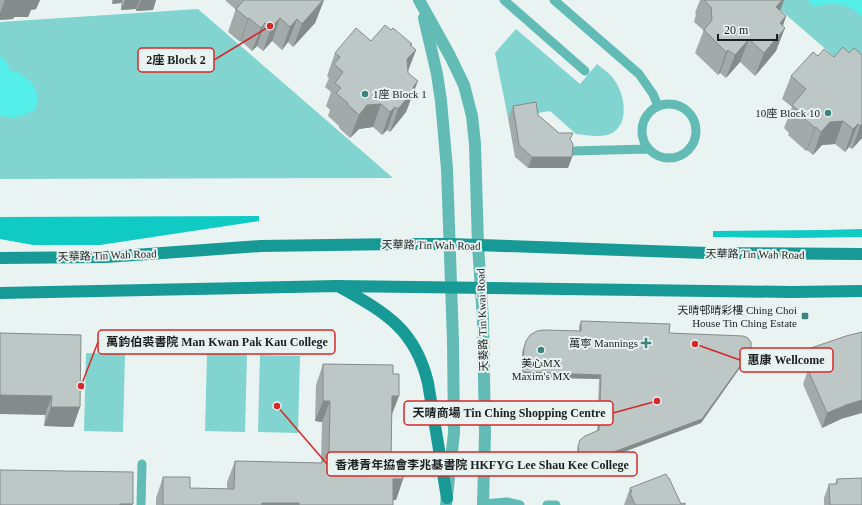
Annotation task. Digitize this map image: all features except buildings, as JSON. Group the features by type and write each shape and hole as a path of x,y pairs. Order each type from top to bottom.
{"main road":[{"name":"天華路 Tin Wah Road","path":"0,258 106,257 261,246 449,244 714,254 862,254"},
{"path":"337,286 376,307 390,318 403,330 419,356 425,368 430,389 447,502"},
{"path":"0,293 337,286 791,292 862,291"}],"street":[{"name":"天葵路 Tin Kwai Road","path":"420,1 437,74 441,101 446,169 451,287 454,433 447,502"},
{"name":"天葵路 Tin Kwai Road","path":"420,1 464,85 472,116 475,144 478,245 483,320 485,433 483,504"}],"lane":[{"path":"504,0 585,71"},
{"path":"554,0 639,74 653,94 658,106"},
{"path":"675,104 683,107 690,113 694,120 696,137 687,151 680,156 663,158 648,149 644,142 642,125 645,117 651,110 658,106 675,104"},
{"path":"572,151 648,149"},
{"path":"141,505 142,464"},
{"path":"483,504 507,502 520,505"},
{"path":"547,505 556,505"}],"shaded area":[{"path":"769,0 862,0 862,80 859,78"},
{"path":"809,0 862,0 862,17 855,10 846,6 827,4 811,6"},
{"path":"198,9 393,178 0,179 0,22"},
{"path":"516,29 580,84 597,64 613,78 621,94 624,109 621,124 616,130 610,134 602,136 576,134 550,111 508,118 495,53"},
{"path":"0,56 5,60 11,71 19,73 32,83 37,94 37,105 35,110 13,118 0,115"},
{"path":"259,216 259,221 100,245 33,245 0,239 0,217"},
{"path":"862,229 862,237 713,237 713,231"},
{"path":"86,353 125,354 123,432 84,431"},
{"path":"207,353 247,354 245,432 205,431"},
{"path":"260,355 300,356 298,433 258,432"}],"place":[{"name":"2座 Block 2","path":"270,26"},
{"name":"1座 Block 1","path":"365,94"},
{"name":"10座 Block 10","path":"828,113"},
{"name":"天晴邨晴彩樓 Ching Choi House Tin Ching Estate","path":"805,316"},
{"name":"萬寧 Mannings","path":"646,343"},
{"name":"惠康 Wellcome","path":"695,344"},
{"name":"美心MX Maxim's MX","path":"541,350"},
{"name":"萬鈞伯裘書院 Man Kwan Pak Kau College","path":"81,386"},
{"name":"天晴商場 Tin Ching Shopping Centre","path":"657,401"},
{"name":"香港青年拹會李兆基書院 HKFYG Lee Shau Kee College","path":"277,406"}]}
